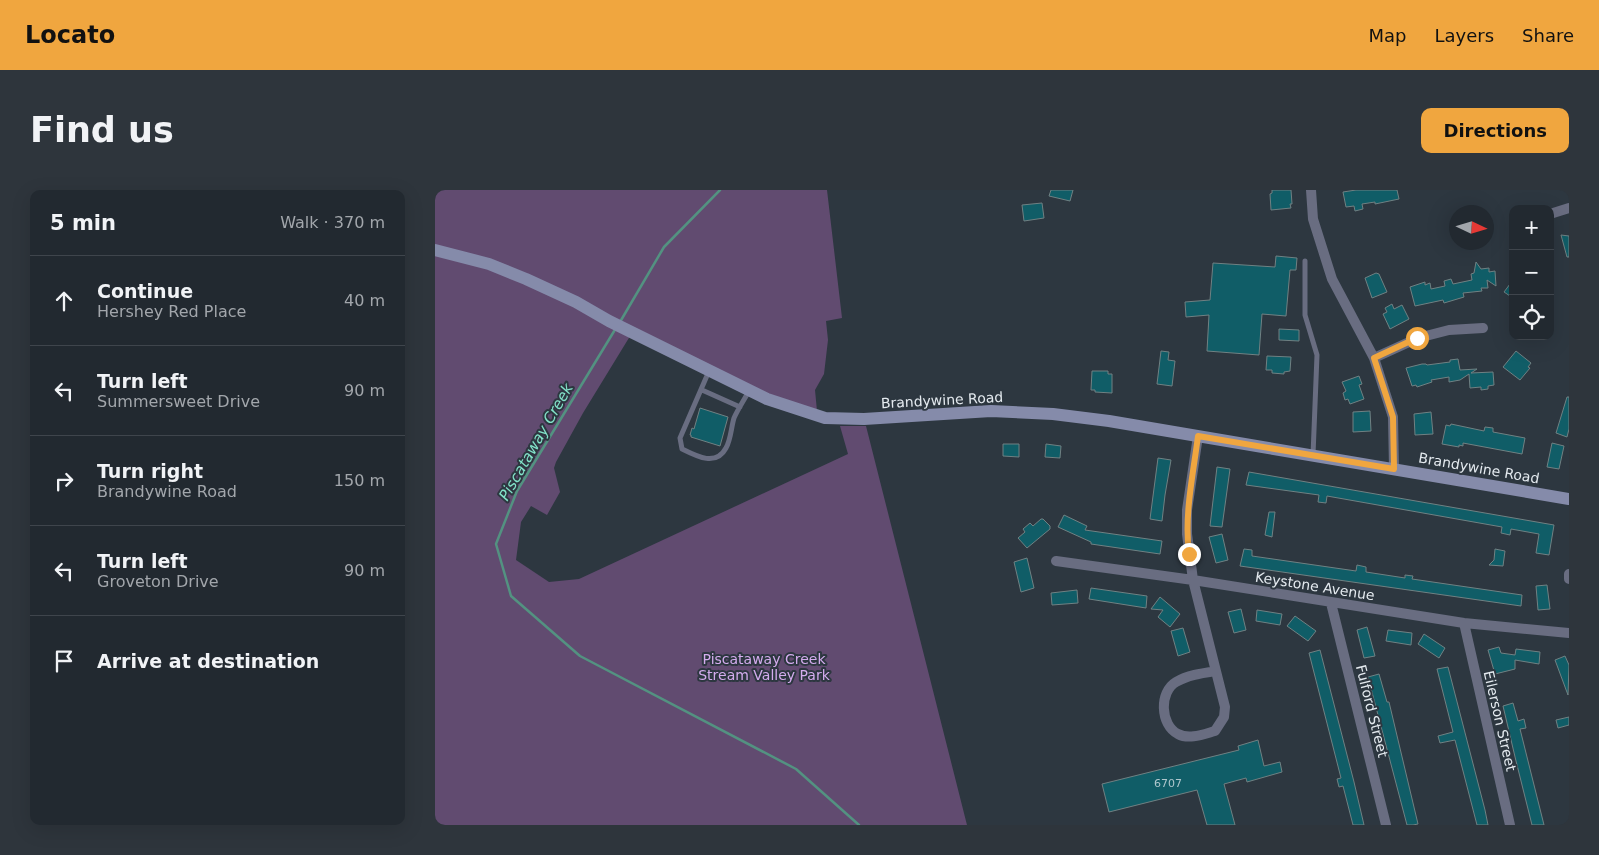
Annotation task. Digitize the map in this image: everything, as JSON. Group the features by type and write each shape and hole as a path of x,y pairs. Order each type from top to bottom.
{"main road":[{"name":"Brandywine Road","path":"435,250 489,264 526,279 576,302 609,321 767,399 825,418 864,419 991,411 1053,414 1109,421 1569,499"}],"street":[{"path":"1311,190 1313,218 1332,279 1374,358 1393,417 1394,469"},
{"path":"1554,213 1569,208"},
{"path":"1374,358 1417,338 1449,330 1483,328"},
{"path":"1198,436 1187,510 1187,534 1193,580 1216,671 1225,707 1224,717 1215,731 1195,737 1178,735 1168,726 1163,711 1165,694 1175,683 1192,676 1216,671"},
{"name":"Keystone Avenue","path":"1057,562 1193,580 1464,623 1569,633"},
{"path":"1569,574 1569,579"},
{"name":"Fulford Street","path":"1331,603 1386,825"},
{"name":"Eilerson Street","path":"1464,623 1510,825"}],"lane":[{"path":"1305,261 1306,323 1317,355 1313,455"},
{"path":"709,371 680,438 682,449 699,458 708,459 721,455 727,448 735,418 749,390"},
{"path":"702,390 740,407"}],"green space":[{"name":"Piscataway Creek Stream Valley Park","path":"435,190 827,190 842,318 826,321 828,340 824,374 815,390 817,411 786,403 635,328 583,413 556,462 554,468 560,492 547,515 531,506 521,522 516,560 549,582 579,579 848,454 840,426 866,426 967,825 435,825"}],"building":[{"path":"1051,190 1073,190 1070,201 1049,196"},
{"path":"1272,190 1291,190 1291,208 1271,210 1270,194"},
{"path":"1356,190 1397,190 1399,199 1375,204 1375,202 1362,204 1363,209 1355,211 1354,206 1346,207 1343,192"},
{"path":"1042,203 1044,218 1024,221 1022,205"},
{"path":"1561,235 1569,236 1569,257 1567,257"},
{"path":"1276,256 1297,258 1296,270 1290,270 1286,316 1262,314 1259,355 1207,351 1209,315 1186,317 1185,302 1210,300 1213,263 1275,267"},
{"path":"1476,262 1481,269 1489,268 1489,272 1495,271 1496,286 1487,280 1488,288 1481,288 1482,291 1463,293 1464,297 1444,303 1443,300 1415,306 1410,287 1425,282 1425,285 1430,283 1431,289 1445,286 1444,281 1451,279 1453,284 1472,280 1471,274 1474,273"},
{"path":"1376,273 1379,274 1387,292 1372,298 1365,278"},
{"path":"1509,285 1509,295 1504,292"},
{"path":"1392,304 1394,309 1402,305 1409,319 1390,329 1383,314 1387,312 1385,308"},
{"path":"1279,329 1299,330 1299,341 1279,340"},
{"path":"1161,351 1169,352 1168,360 1175,361 1172,386 1157,384"},
{"path":"1516,351 1531,363 1528,367 1530,368 1520,380 1503,367"},
{"path":"1267,356 1291,357 1290,371 1284,372 1284,374 1272,373 1272,370 1266,370"},
{"path":"1458,359 1460,370 1477,369 1471,373 1493,372 1494,385 1488,386 1488,389 1481,390 1481,387 1470,388 1469,374 1460,380 1449,382 1449,377 1431,380 1432,382 1417,387 1416,385 1412,386 1406,368 1422,364 1450,362 1450,360"},
{"path":"1092,371 1108,371 1108,374 1112,374 1112,393 1091,390"},
{"path":"1359,376 1362,384 1359,385 1364,399 1350,404 1348,399 1345,400 1343,393 1346,391 1342,382"},
{"path":"1567,397 1569,397 1569,429 1567,437 1556,433"},
{"path":"700,408 728,417 720,446 691,437 692,428 694,429"},
{"path":"1370,411 1371,431 1353,432 1353,412"},
{"path":"1431,412 1433,434 1415,435 1414,414"},
{"path":"1451,424 1484,431 1485,427 1493,428 1493,432 1525,438 1522,454 1463,443 1463,446 1459,445 1459,447 1442,444 1446,425 1450,426"},
{"path":"1552,443 1564,446 1559,469 1547,467"},
{"path":"1003,444 1019,444 1019,457 1003,456"},
{"path":"1046,444 1061,446 1060,458 1045,457"},
{"path":"1158,458 1171,460 1162,521 1150,519"},
{"path":"1217,467 1230,469 1222,527 1210,526"},
{"path":"1249,472 1554,525 1549,555 1536,553 1539,534 1511,529 1510,535 1501,533 1502,527 1327,496 1326,503 1318,502 1319,495 1246,485"},
{"path":"1269,512 1275,512 1272,537 1265,535"},
{"path":"1064,515 1087,526 1085,530 1162,541 1160,554 1091,544 1091,542 1058,527"},
{"path":"1041,519 1050,526 1050,529 1027,548 1018,538 1025,532 1023,529 1030,523 1033,526"},
{"path":"1222,534 1228,560 1216,563 1209,537"},
{"path":"1244,549 1252,550 1252,556 1356,571 1357,565 1366,567 1366,572 1405,578 1405,575 1413,576 1412,579 1522,595 1521,606 1240,566"},
{"path":"1495,549 1505,551 1503,566 1489,565 1494,560"},
{"path":"1027,558 1034,588 1021,592 1014,562"},
{"path":"1547,585 1550,609 1538,610 1536,586"},
{"path":"1091,588 1147,596 1146,608 1089,599"},
{"path":"1077,590 1078,603 1052,605 1051,593"},
{"path":"1160,597 1180,614 1170,627 1158,617 1163,610 1151,609"},
{"path":"1241,609 1246,630 1234,633 1228,612"},
{"path":"1257,610 1282,614 1280,625 1256,621"},
{"path":"1295,616 1316,631 1308,641 1287,626"},
{"path":"1367,627 1375,656 1364,658 1357,630"},
{"path":"1183,628 1190,652 1178,656 1171,631"},
{"path":"1388,630 1412,633 1411,645 1386,641"},
{"path":"1424,634 1445,648 1439,658 1418,644"},
{"path":"1499,647 1501,653 1515,655 1516,649 1540,652 1539,664 1515,660 1515,669 1495,674 1488,650"},
{"path":"1320,650 1364,825 1353,825 1343,786 1339,787 1337,779 1341,778 1309,653"},
{"path":"1565,656 1569,665 1568,695 1555,660"},
{"path":"1448,667 1488,825 1477,825 1455,740 1440,743 1438,736 1453,732 1437,669"},
{"path":"1379,674 1387,702 1389,702 1418,824 1407,825 1368,677"},
{"path":"1513,703 1518,721 1524,719 1526,728 1520,729 1544,825 1532,825 1503,706"},
{"path":"1569,717 1569,725 1558,728 1556,720"},
{"path":"1258,740 1264,766 1280,762 1282,772 1247,782 1246,778 1224,784 1235,825 1207,825 1197,790 1109,812 1102,784 1239,750 1238,746"}],"waterway":[{"name":"Piscataway Creek","path":"620,322 664,247 720,190"},
{"name":"Piscataway Creek","path":"616,328 517,491 496,544 511,596 580,656 796,769 859,825"}],"route":[{"path":"1189,554 1187,510 1198,436 1394,469 1393,417 1374,358 1417,338"}]}
